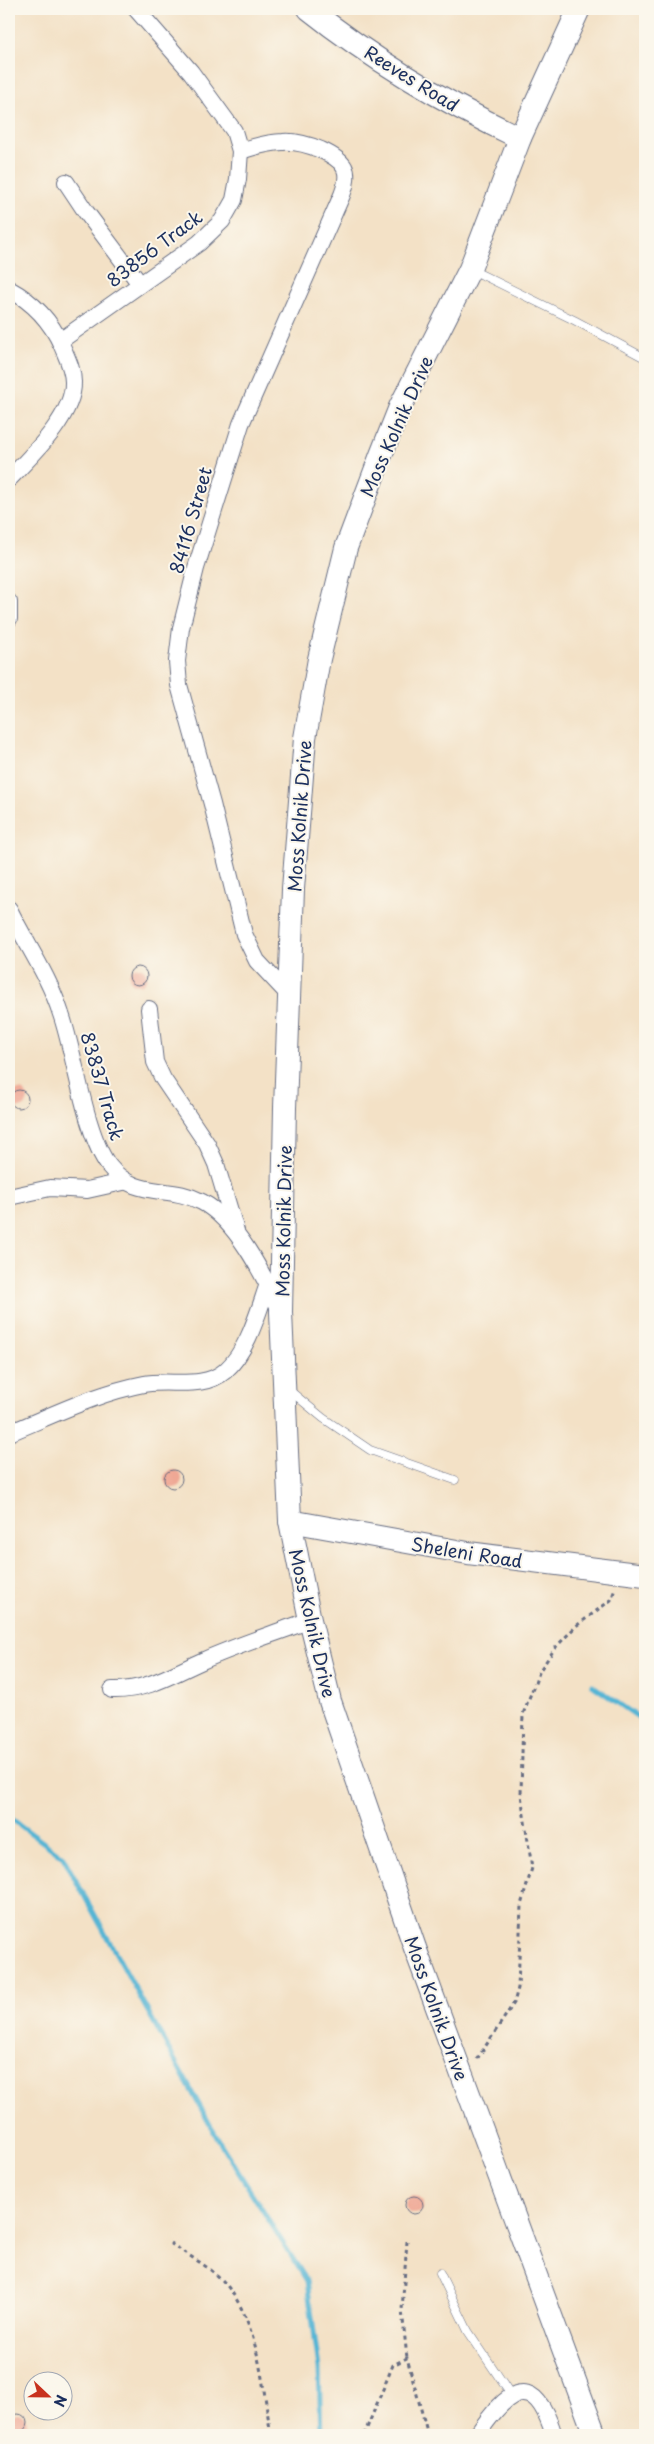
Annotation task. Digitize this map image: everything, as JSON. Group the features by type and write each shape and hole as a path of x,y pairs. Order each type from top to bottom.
{"main road":[{"name":"Reeves Road","path":"309,9 346,37 401,73 463,110 520,138"},
{"name":"Moss Kolnik Drive","path":"579,9 520,138 470,269 400,407 356,520 336,586 318,659 305,738 297,828 285,1108 281,1312 290,1521 310,1620 330,1701 463,2080 595,2435"},
{"name":"Sheleni Road","path":"290,1521 468,1553 645,1575"}],"street":[{"name":"83856 Track","path":"60,341 199,243 222,221 234,200 240,151 234,131 224,114 136,9"},
{"name":"84116 Street","path":"240,151 281,142 311,146 338,158 347,176 342,196 241,424 196,568 181,628 177,661 182,698 212,804 244,934 257,961 289,995"},
{"path":"66,182 140,284"},
{"path":"9,289 24,297 52,325 71,367 73,382 72,398 58,422 9,479"},
{"path":"9,602 9,619"},
{"name":"83837 Track","path":"9,908 45,974 61,1012 97,1141 108,1164 123,1182"},
{"path":"148,1009 155,1062 163,1078 207,1144 216,1164 238,1238"},
{"path":"9,1197 44,1189 87,1190 123,1182 203,1202 220,1215 238,1238 268,1284 281,1312"},
{"path":"9,1433 78,1404 127,1388 165,1381 196,1382 216,1377 230,1366 240,1353 268,1284"},
{"path":"112,1690 142,1687 173,1677 202,1661 310,1620"},
{"path":"477,2435 492,2414 511,2395 520,2392 533,2396 543,2409 554,2435"}],"lane":[{"path":"470,269 574,320 645,358"},
{"path":"284,1386 323,1418 370,1450 455,1480"},
{"path":"440,2274 468,2331 511,2395"}],"path":[{"path":"463,2080 514,2003 518,1988 521,1905 532,1868 521,1795 523,1714 540,1670 556,1647 576,1626 611,1600 620,1572"},
{"path":"407,2241 402,2310 407,2358 428,2435"},
{"path":"170,2243 222,2280 243,2307 255,2348 271,2435"},
{"path":"364,2435 393,2365 407,2358"}],"building":[{"path":"138,967 144,970 147,976 144,982 138,985 132,982 129,976 132,970"},
{"path":"19,1090 25,1093 28,1099 25,1105 19,1108 13,1105 10,1099 13,1093"},
{"path":"173,1470 179,1473 182,1479 179,1485 173,1488 167,1485 164,1479 167,1473"},
{"path":"414,2196 420,2199 423,2205 420,2211 414,2214 408,2211 405,2205 408,2199"},
{"path":"18,2414 22,2416 22,2422 27,2422 24,2429 18,2432 12,2429 9,2423 12,2417"}],"waterway":[{"path":"592,1685 645,1722"},
{"path":"9,1817 63,1857 219,2141 307,2281 319,2368 321,2435"}]}
